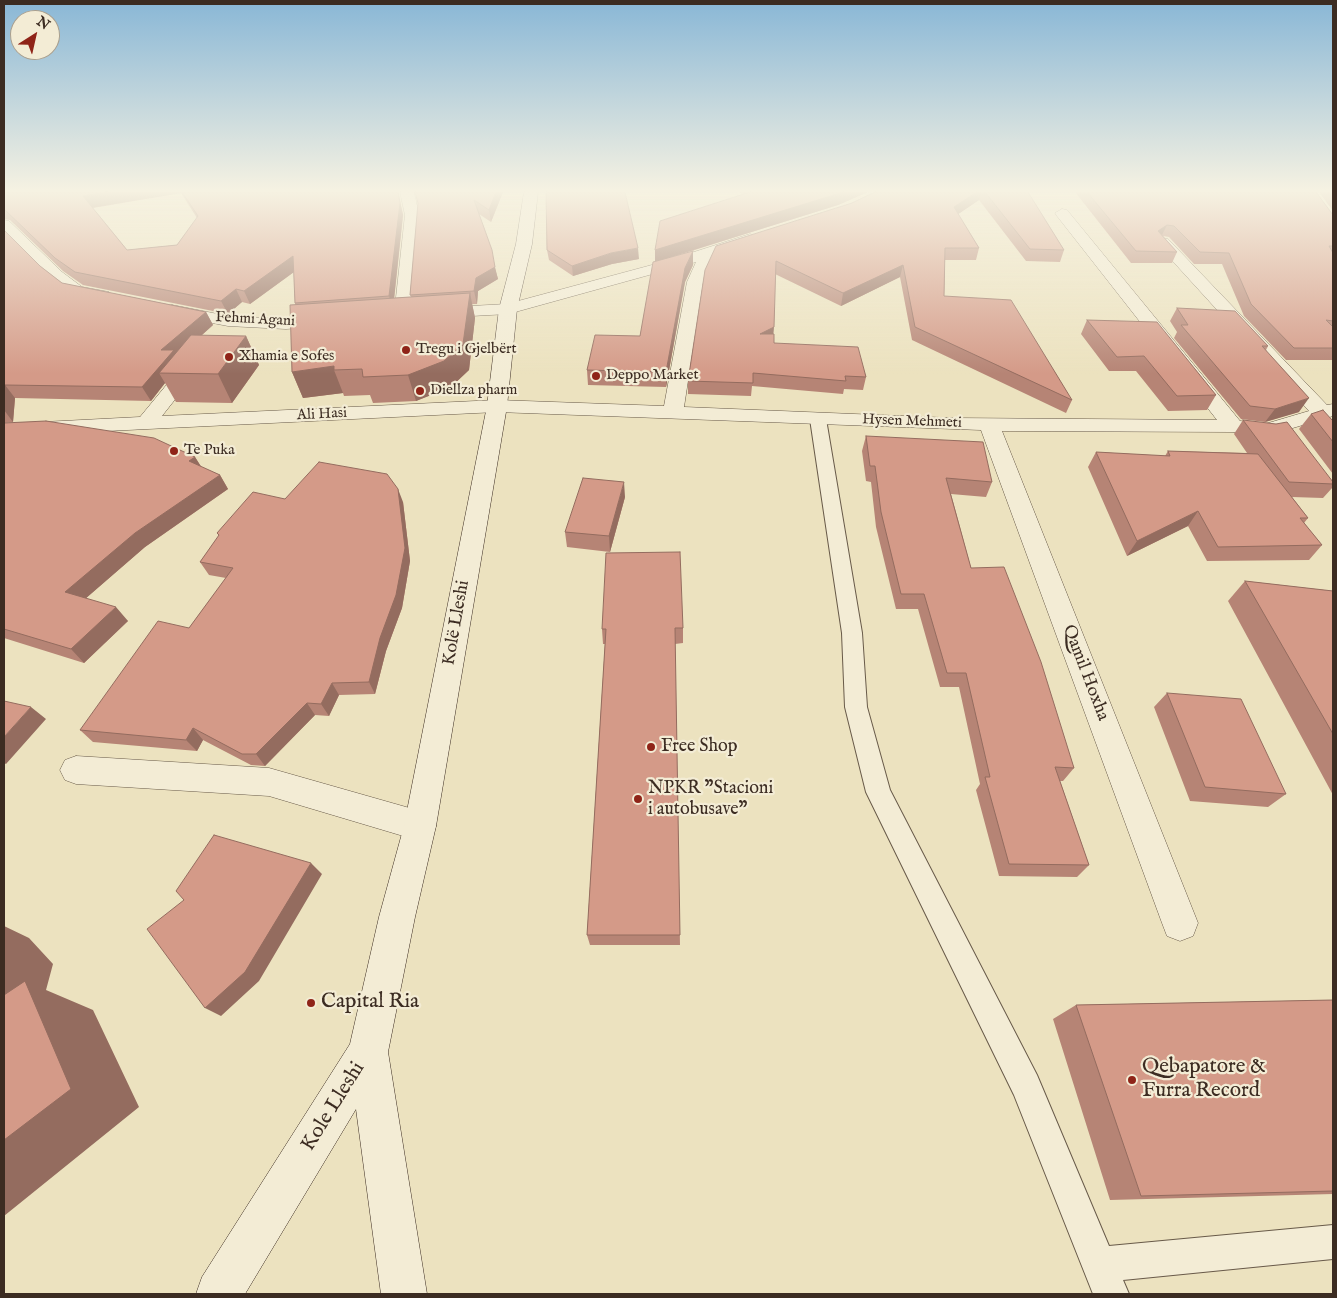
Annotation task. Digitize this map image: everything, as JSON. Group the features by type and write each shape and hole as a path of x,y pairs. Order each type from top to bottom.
{"street":[{"path":"33,253 56,275 77,291 121,300"},
{"path":"406,253 395,316 508,309 562,296 706,253"},
{"name":"Kolë Lleshi","path":"368,1052 397,917 420,826 497,406 508,309 522,253"},
{"path":"673,413 695,282 708,253"},
{"path":"1094,253 1233,426"},
{"name":"Hysen Mehmeti","path":"497,406 951,424 989,422 1233,426 1290,434 1328,412 1173,253"},
{"name":"Fehmi Agani","path":"156,306 217,335 286,324 344,320"},
{"path":"146,423 217,335"},
{"name":"Ali Hasi","path":"4,430 497,406"},
{"name":"Qamil Hoxha","path":"989,422 1180,922"},
{"path":"76,770 269,782 420,826"},
{"name":"Kole Lleshi","path":"218,1294 368,1052"},
{"name":"Kole Lleshi","path":"368,1052 404,1294"}],"lane":[{"path":"818,418 852,633 856,706 878,792 1026,1086 1106,1280 1333,1242"}],"building":[{"path":"4,253 27,253 62,283 206,312 161,350 174,350 142,387 5,385 4,393"},
{"path":"49,253 394,253 389,296 295,303 293,256 244,291 236,289 221,301 75,272"},
{"path":"414,253 492,253 495,267 476,278 474,291 410,295"},
{"path":"551,253 613,253 611,253 572,266"},
{"path":"692,253 685,268 666,372 587,370 595,335 640,336 653,262"},
{"path":"713,253 945,253 944,296 1011,300 1072,400 915,327 903,265 843,293 776,261 774,327 760,334 774,334 774,343 858,347 866,377 845,376 846,381 753,373 753,383 688,381 705,270"},
{"path":"1217,253 1333,253 1333,321 1326,320 1333,327 1333,348 1294,348 1251,304 1229,253"},
{"path":"470,293 463,344 444,361 408,375 363,377 362,369 334,370 334,366 292,372 290,305"},
{"path":"1177,308 1235,311 1268,346 1262,346 1309,398 1275,409 1250,406 1181,325 1188,325"},
{"path":"1087,320 1157,322 1216,395 1177,396 1144,356 1117,357"},
{"path":"191,335 246,336 218,374 159,373"},
{"path":"1323,410 1333,419 1333,442 1311,414"},
{"path":"1243,420 1276,424 1287,422 1333,484 1289,482"},
{"path":"46,421 154,438 195,457 189,461 220,475 135,533 65,592 116,607 71,649 4,629 4,423"},
{"path":"866,436 983,442 992,482 946,478 971,568 1004,567 1041,662 1074,768 1055,767 1089,865 1009,864 985,777 990,777 966,673 947,673 924,594 901,594 881,512 875,466 870,466"},
{"path":"1168,451 1258,454 1308,518 1300,518 1322,545 1218,547 1198,511 1137,541 1096,452 1170,456"},
{"path":"319,462 387,474 398,489 405,548 396,595 380,638 369,682 332,683 321,704 307,703 256,754 242,754 193,728 186,740 80,730 158,621 189,628 233,568 200,562 219,535 217,533 253,492 285,499"},
{"path":"583,478 624,482 609,536 565,532"},
{"name":"NPKR \"Stacioni i autobusave\"","path":"680,552 683,628 675,628 680,935 587,935 606,629 602,629 606,553"},
{"path":"1245,581 1333,591 1333,734"},
{"path":"1167,693 1241,699 1286,794 1205,787"},
{"path":"4,701 31,707 4,737"},
{"path":"214,835 311,863 245,972 205,1008 147,929 184,900 176,891"},
{"path":"25,981 71,1089 4,1140 4,995"},
{"path":"1333,1000 1333,1191 1141,1196 1076,1005"}],"place":[{"name":"Tregu i Gjelbërt","path":"406,350"},
{"name":"Xhamia e Sofes","path":"229,357"},
{"name":"Deppo Market","path":"596,376"},
{"name":"Diellza pharm","path":"420,391"},
{"name":"Te Puka","path":"174,451"},
{"name":"Free Shop","path":"651,747"},
{"name":"NPKR \"Stacioni i autobusave\"","path":"638,799"},
{"name":"Capital Ria","path":"311,1003"},
{"name":"Qebapatore & Furra Record","path":"1132,1080"}]}
